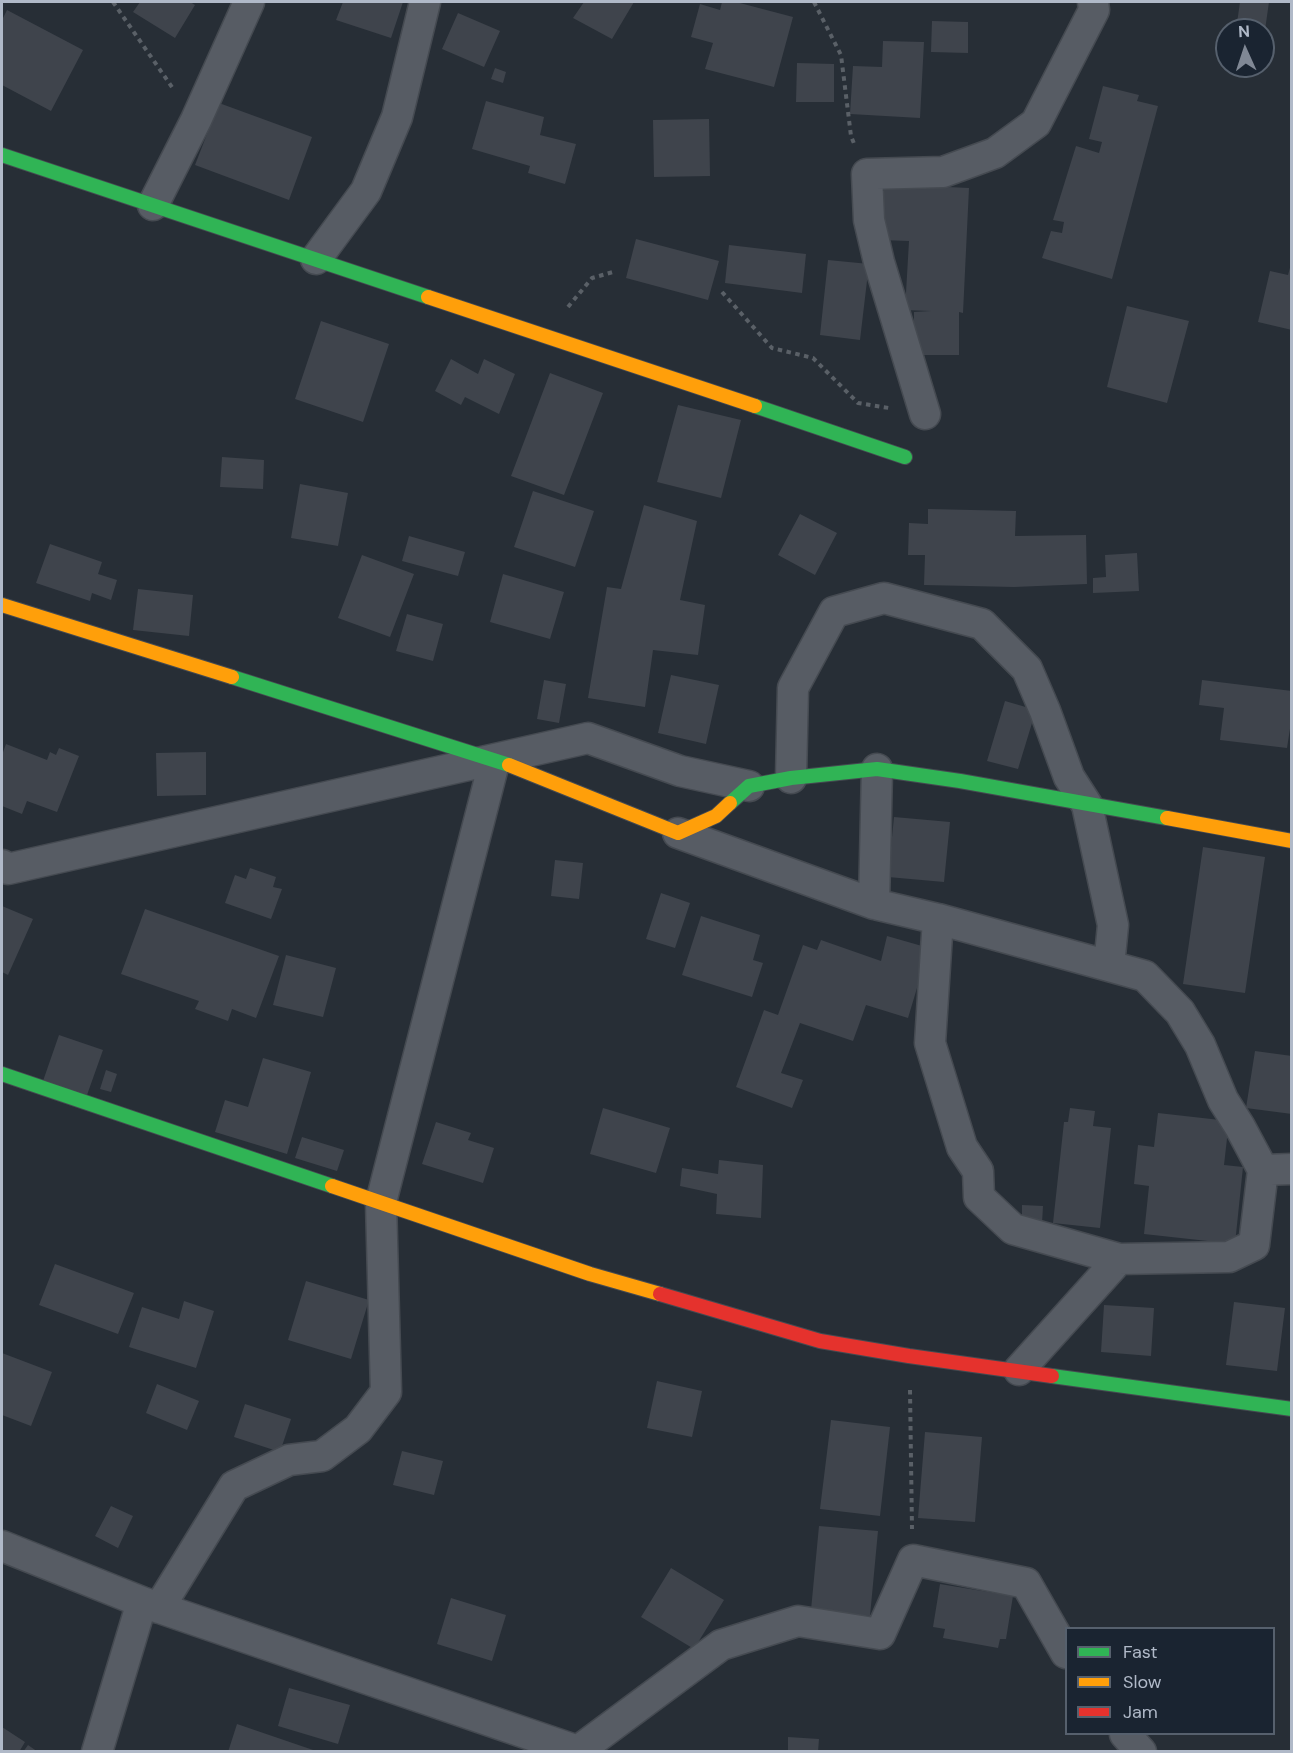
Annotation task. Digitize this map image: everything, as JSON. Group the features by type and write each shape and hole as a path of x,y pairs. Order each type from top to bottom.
{"street":[{"path":"153,205 196,120 249,2"},
{"path":"316,260 366,190 397,117 425,2"},
{"path":"925,414 879,262 869,220 867,174 943,172 995,153 1036,123 1094,10 1093,2"},
{"path":"2,155 905,457"},
{"path":"791,778 793,688 834,612 884,598 982,624 1027,669 1046,711 1069,777 1087,805 1113,925 1109,966"},
{"path":"2,605 495,759 678,833 874,904 938,919 1145,975 1180,1012 1200,1044 1223,1100 1240,1127 1277,1170 1254,1245 1229,1257 1119,1259 1013,1229 979,1197 978,1171 962,1147 930,1043 938,919"},
{"path":"2,865 8,869 588,738 680,771 749,786 791,778 877,769 1292,841"},
{"path":"97,1752 151,1605 234,1486 288,1460 322,1456 358,1429 386,1392 381,1202 495,759"},
{"path":"874,904 877,769"},
{"path":"678,833 716,816 749,786"},
{"path":"2,1074 613,1281 820,1341 909,1356 1292,1409"},
{"path":"1019,1370 1119,1259"},
{"path":"2,1546 151,1605 579,1751 721,1645 798,1621 880,1634 913,1560 1026,1583 1065,1651"},
{"path":"1126,1735 1141,1752"}],"path":[{"path":"113,2 196,120"},
{"path":"814,2 841,55 850,136 867,174"},
{"path":"544,335 592,278 613,272"},
{"path":"722,292 772,348 813,358 858,403 925,414"},
{"path":"909,1356 913,1560"}],"building":[{"path":"140,2 190,2 195,5 175,38 133,12"},
{"path":"343,2 403,2 391,38 336,20"},
{"path":"584,2 634,2 612,39 573,18"},
{"path":"722,2 736,2 793,17 774,87 705,69 713,43 691,37 700,4 720,10"},
{"path":"1240,2 1269,2 1267,18 1238,18"},
{"path":"7,10 83,50 51,111 2,85 2,20"},
{"path":"458,13 500,31 484,67 442,49"},
{"path":"932,21 968,22 968,53 931,52"},
{"path":"883,41 924,42 920,118 850,114 853,66 882,67"},
{"path":"797,63 834,64 834,102 796,102"},
{"path":"495,68 506,72 503,83 491,79"},
{"path":"1103,86 1139,95 1137,101 1158,106 1112,279 1042,258 1051,231 1062,233 1064,222 1053,220 1076,146 1099,153 1102,142 1089,139"},
{"path":"486,101 544,117 540,135 576,144 565,184 528,173 530,166 472,149"},
{"path":"219,103 312,137 289,200 195,165"},
{"path":"709,119 710,176 654,177 653,120"},
{"path":"884,184 969,188 963,313 959,312 959,355 914,355 914,312 931,311 905,310 909,241 881,240"},
{"path":"636,239 719,261 708,300 626,278"},
{"path":"729,245 806,254 802,293 725,283"},
{"path":"828,260 869,264 860,340 820,335"},
{"path":"1291,264 1292,330 1258,322 1270,271 1288,275"},
{"path":"1127,306 1189,321 1167,403 1107,387"},
{"path":"321,321 389,344 363,422 295,399"},
{"path":"451,359 478,374 484,359 515,374 499,414 465,397 461,405 435,391"},
{"path":"550,373 603,393 564,495 511,476"},
{"path":"678,405 741,420 721,498 657,482"},
{"path":"222,457 264,460 263,489 220,487"},
{"path":"300,484 348,493 338,546 291,538"},
{"path":"533,491 594,511 575,567 514,547"},
{"path":"644,505 697,521 680,600 705,605 698,655 653,650 645,707 588,698 607,587 621,589"},
{"path":"928,509 1016,511 1015,536 1086,535 1087,584 1014,587 924,585 925,555 908,555 909,523 928,524"},
{"path":"800,514 837,533 815,575 778,555"},
{"path":"409,536 465,552 458,576 402,561"},
{"path":"50,544 102,562 98,574 117,580 111,600 92,593 90,601 36,583"},
{"path":"1137,553 1139,591 1093,593 1093,578 1106,577 1105,555"},
{"path":"362,555 414,574 390,637 338,618"},
{"path":"503,574 564,592 550,639 490,622"},
{"path":"138,589 193,595 189,636 133,630"},
{"path":"407,614 443,624 433,661 396,651"},
{"path":"671,675 719,685 706,744 658,733"},
{"path":"544,680 566,684 559,723 537,719"},
{"path":"1202,680 1292,691 1292,716 1287,748 1220,740 1224,708 1199,705"},
{"path":"1005,701 1036,710 1018,769 987,761"},
{"path":"6,744 47,760 50,752 56,755 59,748 79,756 57,812 27,801 22,814 2,806 2,755"},
{"path":"206,752 206,795 157,796 156,753"},
{"path":"894,817 950,822 944,882 888,877"},
{"path":"1203,847 1265,857 1245,993 1183,984"},
{"path":"555,860 583,863 579,899 551,896"},
{"path":"250,868 276,877 273,887 282,889 271,919 225,903 235,875 246,879"},
{"path":"661,893 690,903 675,948 646,939"},
{"path":"2,906 33,919 8,975 2,972"},
{"path":"145,909 279,956 256,1018 232,1009 228,1021 195,1009 199,1001 121,974"},
{"path":"701,916 760,935 753,960 763,963 752,997 682,975"},
{"path":"887,936 929,948 908,1018 866,1005 853,1041 800,1023 781,1073 803,1080 792,1108 736,1087 764,1010 778,1015 803,945 817,950 821,940 881,961"},
{"path":"286,955 336,968 323,1017 273,1005"},
{"path":"59,1035 103,1050 87,1095 43,1081"},
{"path":"1255,1051 1292,1056 1292,1114 1246,1108"},
{"path":"263,1058 311,1072 287,1154 215,1132 225,1100 248,1107"},
{"path":"106,1070 117,1074 111,1092 100,1089"},
{"path":"603,1108 670,1128 656,1173 590,1154"},
{"path":"1070,1108 1095,1111 1093,1126 1111,1128 1100,1228 1053,1223 1064,1122 1068,1122"},
{"path":"1158,1113 1229,1121 1224,1165 1243,1167 1235,1244 1144,1234 1149,1186 1134,1184 1138,1145 1154,1147"},
{"path":"436,1122 471,1133 468,1140 494,1148 483,1183 422,1164"},
{"path":"302,1137 344,1150 337,1171 295,1158"},
{"path":"719,1160 763,1165 761,1218 716,1214 717,1194 680,1186 682,1168 718,1174"},
{"path":"1022,1205 1043,1206 1042,1224 1022,1224"},
{"path":"55,1264 134,1293 118,1334 39,1305"},
{"path":"306,1281 369,1300 351,1359 288,1340"},
{"path":"184,1301 214,1311 196,1368 129,1347 142,1307 179,1319"},
{"path":"1234,1302 1285,1308 1277,1371 1226,1365"},
{"path":"1104,1305 1154,1308 1151,1356 1101,1352"},
{"path":"2,1353 52,1372 31,1426 2,1415"},
{"path":"657,1381 702,1391 692,1437 647,1428"},
{"path":"157,1384 199,1401 187,1430 146,1413"},
{"path":"245,1404 291,1419 280,1452 234,1437"},
{"path":"831,1420 890,1427 880,1516 820,1509"},
{"path":"925,1432 982,1437 975,1522 918,1518"},
{"path":"402,1451 443,1461 434,1495 393,1485"},
{"path":"111,1506 133,1516 118,1548 95,1536"},
{"path":"819,1526 878,1531 870,1616 811,1610"},
{"path":"671,1568 724,1600 694,1649 641,1617"},
{"path":"940,1584 1013,1596 1006,1639 1000,1639 998,1648 943,1638 945,1629 933,1627"},
{"path":"451,1598 506,1615 492,1661 437,1644"},
{"path":"289,1688 350,1705 338,1744 278,1726"},
{"path":"237,1724 316,1751 316,1752 228,1752"},
{"path":"2,1727 25,1742 19,1752 2,1752"},
{"path":"788,1737 819,1739 818,1752 788,1752"},
{"path":"28,1745 38,1752 23,1752"}],"traffic: fast":[{"path":"2,155 428,297"},
{"path":"755,406 905,457"},
{"path":"232,677 509,765"},
{"path":"730,803 749,786 791,778 877,769 960,781 1167,818"},
{"path":"2,1074 332,1186"},
{"path":"1052,1376 1292,1409"}],"traffic: slow":[{"path":"428,297 755,406"},
{"path":"2,605 232,677"},
{"path":"509,765 678,833 716,816 730,803"},
{"path":"1167,818 1292,841"},
{"path":"332,1186 590,1274 660,1294"}],"traffic: jam":[{"path":"660,1294 820,1341 1052,1376"}]}
